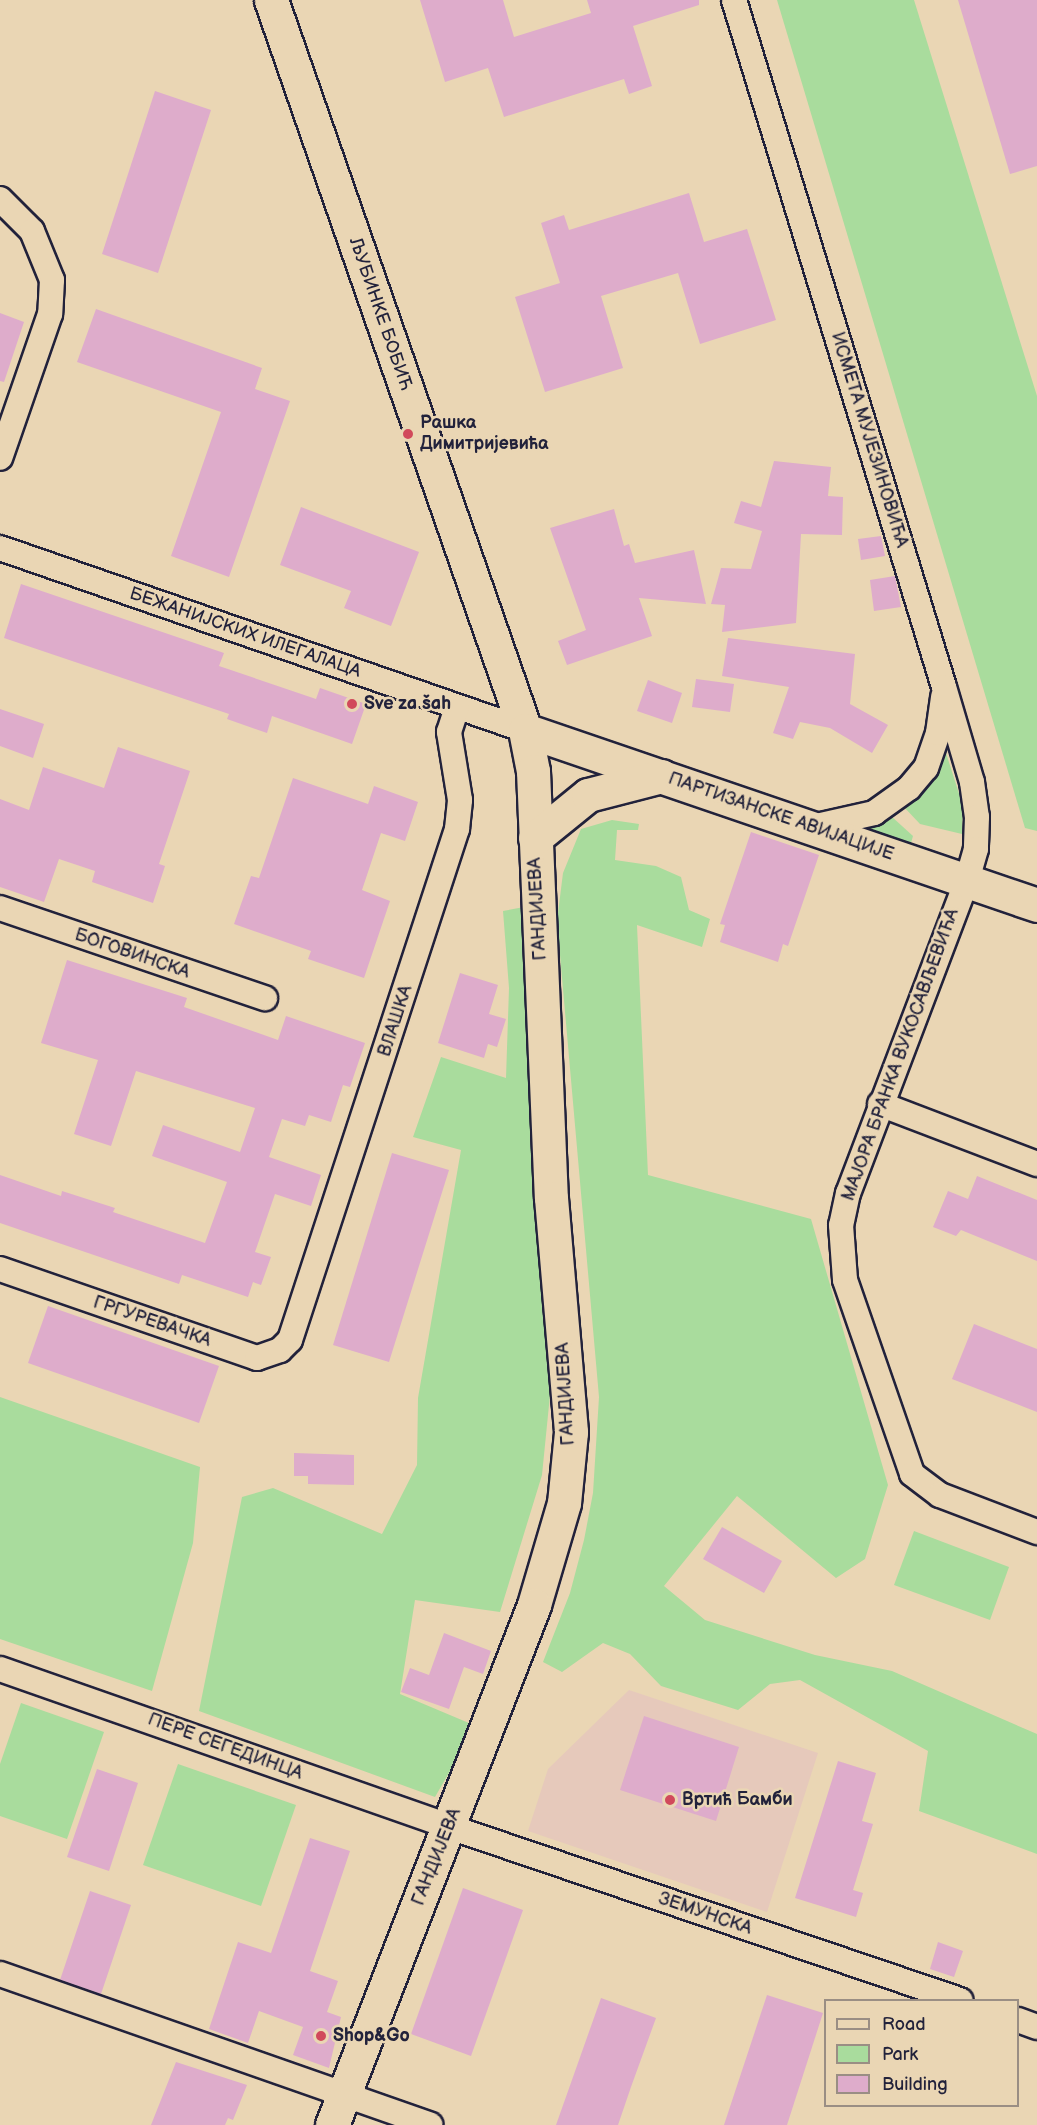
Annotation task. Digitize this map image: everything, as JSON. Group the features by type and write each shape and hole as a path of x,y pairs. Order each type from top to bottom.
{"main road":[{"name":"ЉУБИНКЕ БОБИЋ","path":"271,0 525,730"},
{"name":"ПАРТИЗАНСКЕ АВИЈАЦИЈЕ","path":"525,730 811,827 966,883 1037,905"},
{"name":"ГАНДИЈЕВА","path":"332,2125 450,1827 544,1575 564,1503 571,1414 551,1198 533,771 525,730"},
{"path":"535,838 588,795 662,776"}],"street":[{"name":"ИСМЕТА МУЈЕЗИНОВИЋА","path":"734,0 972,782 977,817 976,849 966,883"},
{"path":"0,199 32,231 52,280 50,314 0,458"},
{"name":"БЕЖАНИЈСКИХ ИЛЕГАЛАЦА","path":"0,548 525,730"},
{"path":"811,827 874,813 909,788 926,768 938,733 944,687"},
{"name":"ВЛАШКА","path":"296,1330 457,830 460,800 449,732 457,708"},
{"name":"МАЈОРА БРАНКА ВУКОСАВЉЕВИЋА","path":"966,883 848,1193 841,1248 851,1305 904,1460 926,1488 1037,1532"},
{"name":"БОГОВИНСКА","path":"0,908 265,998"},
{"path":"880,1104 1037,1164"},
{"name":"ГРГУРЕВАЧКА","path":"0,1269 257,1358 280,1350 296,1330"},
{"name":"ПЕРЕ СЕГЕДИНЦА","path":"0,1669 450,1827"},
{"name":"ЗЕМУНСКА","path":"450,1827 954,1999"},
{"path":"0,1974 430,2125"},
{"path":"1019,2021 1037,2027"}],"shaded area":[{"name":"Вртић Бамби","path":"629,1690 818,1753 767,1912 528,1831 548,1769"}],"green space":[{"path":"777,0 914,0 1037,396 1037,831 1025,828"},
{"path":"946,753 963,806 962,834 920,824 903,806"},
{"path":"891,816 913,836 909,850 861,830"},
{"path":"612,820 639,824 638,830 617,830 615,860 656,866 681,877 689,910 710,919 702,947 637,925 648,1175 811,1219 888,1485 865,1559 836,1578 737,1496 664,1586 705,1620 815,1655 892,1671 1037,1734 1037,1854 919,1811 928,1751 800,1680 770,1684 738,1710 661,1686 630,1654 603,1643 562,1672 543,1662 570,1593 584,1540 593,1493 599,1397 557,921 563,873 581,829"},
{"path":"524,907 552,1375 542,1475 500,1612 415,1600 400,1694 476,1726 435,1797 199,1711 242,1497 273,1488 382,1534 417,1465 418,1398 461,1150 413,1137 441,1057 506,1078 509,988 503,911"},
{"path":"0,1397 200,1467 193,1543 152,1691 0,1639"},
{"path":"914,1531 1009,1567 990,1620 894,1585"},
{"path":"21,1703 104,1732 67,1839 0,1816 0,1764"},
{"path":"178,1764 296,1805 261,1906 143,1865"}],"building":[{"path":"420,0 503,0 514,37 591,13 587,0 699,0 699,5 633,26 652,86 629,94 624,79 504,117 488,68 445,82"},
{"path":"958,0 1037,0 1037,166 1010,174"},
{"path":"155,91 211,110 158,273 102,254"},
{"path":"689,193 704,242 747,229 776,320 700,344 678,273 601,296 623,368 545,392 515,297 560,283 541,223 564,215 569,230"},
{"path":"96,309 262,368 255,389 290,401 229,577 171,556 221,412 77,362"},
{"path":"0,313 24,322 4,382 0,381"},
{"path":"774,461 831,467 828,496 843,497 842,535 801,534 796,623 722,632 725,605 711,604 721,568 751,569 762,531 734,523 741,501 761,507"},
{"path":"301,507 419,552 391,626 344,608 351,591 280,565"},
{"path":"614,509 624,546 629,544 635,563 694,550 706,604 639,598 652,636 567,665 558,641 586,630 550,528"},
{"path":"881,536 885,556 861,560 858,539"},
{"path":"895,576 901,607 874,611 870,580"},
{"path":"21,584 224,653 219,666 316,699 320,688 366,704 352,744 272,716 267,733 227,719 229,714 4,638"},
{"path":"728,638 855,654 850,704 888,725 872,753 830,728 800,722 793,739 773,733 789,687 722,676"},
{"path":"696,679 734,684 730,712 692,707"},
{"path":"648,680 682,693 672,723 637,711"},
{"path":"0,709 44,724 33,758 0,746"},
{"path":"118,747 190,771 159,864 165,866 153,903 92,882 95,871 59,859 44,902 0,887 0,799 29,810 43,767 104,788"},
{"path":"293,778 368,804 374,786 418,802 405,841 381,833 362,890 390,901 364,978 308,959 311,951 234,924 251,876 259,878"},
{"path":"751,832 819,855 788,946 783,944 778,962 720,942 725,925 720,924"},
{"path":"67,960 187,998 184,1007 278,1040 286,1016 365,1043 350,1087 343,1085 331,1122 309,1115 305,1126 282,1119 269,1157 321,1175 311,1206 275,1194 255,1252 271,1257 261,1285 253,1282 248,1297 182,1275 179,1284 0,1223 0,1175 61,1196 62,1191 115,1208 113,1212 205,1243 227,1182 152,1156 163,1125 240,1152 255,1108 136,1071 111,1146 74,1134 98,1060 41,1043"},
{"path":"460,973 498,985 489,1014 506,1019 497,1047 488,1044 484,1058 438,1043"},
{"path":"392,1153 449,1170 389,1362 333,1345"},
{"path":"977,1176 1037,1200 1037,1261 961,1230 956,1236 933,1227 948,1191 968,1199"},
{"path":"48,1306 219,1366 199,1423 28,1363"},
{"path":"974,1324 1037,1349 1037,1412 952,1379"},
{"path":"294,1453 354,1455 354,1485 308,1484 308,1476 294,1476"},
{"path":"722,1527 782,1561 764,1593 703,1559"},
{"path":"444,1633 491,1651 483,1674 464,1667 449,1709 401,1692 410,1668 429,1675"},
{"path":"644,1716 739,1747 716,1821 620,1790"},
{"path":"838,1761 876,1773 862,1821 873,1824 853,1890 863,1893 856,1917 795,1898"},
{"path":"97,1769 138,1783 109,1871 67,1857"},
{"path":"310,1838 350,1851 310,1971 338,1981 327,2012 341,2017 329,2068 293,2055 303,2027 259,2011 248,2043 209,2029 238,1942 271,1953"},
{"path":"463,1888 523,1910 471,2056 411,2034"},
{"path":"90,1891 131,1905 101,1994 60,1980"},
{"path":"938,1942 963,1951 954,1977 930,1969"},
{"path":"767,1995 823,2013 787,2125 724,2125"},
{"path":"601,1998 656,2018 618,2125 556,2125"},
{"path":"176,2062 247,2085 233,2120 228,2118 225,2125 151,2125"}],"place":[{"name":"Рашка Димитријевића","path":"408,434"},
{"name":"Sve za šah","path":"352,704"},
{"name":"Вртић Бамби","path":"670,1800"},
{"name":"Shop&Go","path":"321,2036"}]}
